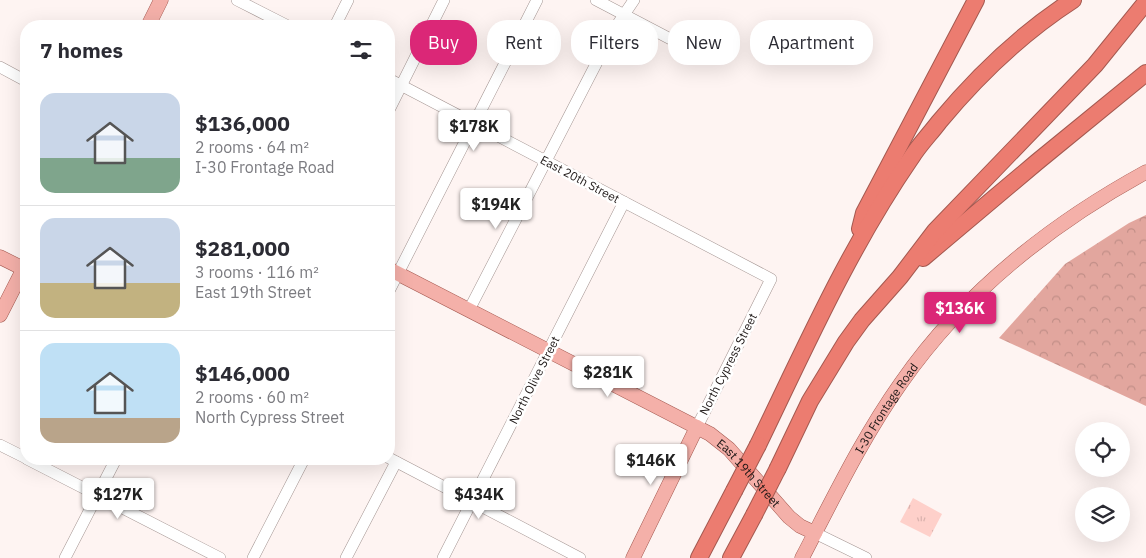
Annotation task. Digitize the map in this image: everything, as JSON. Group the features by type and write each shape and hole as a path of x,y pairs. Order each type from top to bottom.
{"highway":[{"path":"855,248 864,213 976,0"},
{"path":"699,558 758,445 855,248 911,157 956,102 983,73 1034,27 1073,0"},
{"path":"732,558 810,401 846,342 862,320 900,277 935,231 1095,65 1146,2"},
{"path":"900,277 1146,73"},
{"path":"692,558 715,529"}],"main road":[{"path":"151,20 161,0"},
{"name":"I-30 Frontage Road","path":"802,558 848,468 877,420 902,382 951,322 984,287 1058,226 1098,199 1146,172"},
{"path":"0,257 20,266"},
{"name":"East 19th Street","path":"395,272 719,440 789,517 800,526 815,533"},
{"path":"0,315 20,277"},
{"name":"North Cypress Street","path":"633,558 697,427"}],"street":[{"path":"238,0 276,20"},
{"path":"338,20 348,0"},
{"path":"395,98 444,0"},
{"path":"395,267 474,124 537,0"},
{"path":"596,0 668,38"},
{"path":"469,310 613,30 634,0"},
{"path":"0,67 20,78"},
{"name":"East 20th Street","path":"395,82 772,279"},
{"name":"North Olive Street","path":"443,558 624,202"},
{"name":"North Cypress Street","path":"697,427 772,279"},
{"path":"0,445 20,455"},
{"path":"395,462 580,558"},
{"path":"39,465 220,558"},
{"path":"65,558 113,465"},
{"path":"253,558 301,465"},
{"path":"346,558 390,465"},
{"name":"East 19th Street","path":"815,533 866,558"}],"green space":[{"path":"1146,215 1146,406 999,338 1065,264 1129,223"},
{"path":"913,498 942,514 930,537 900,522"}]}
